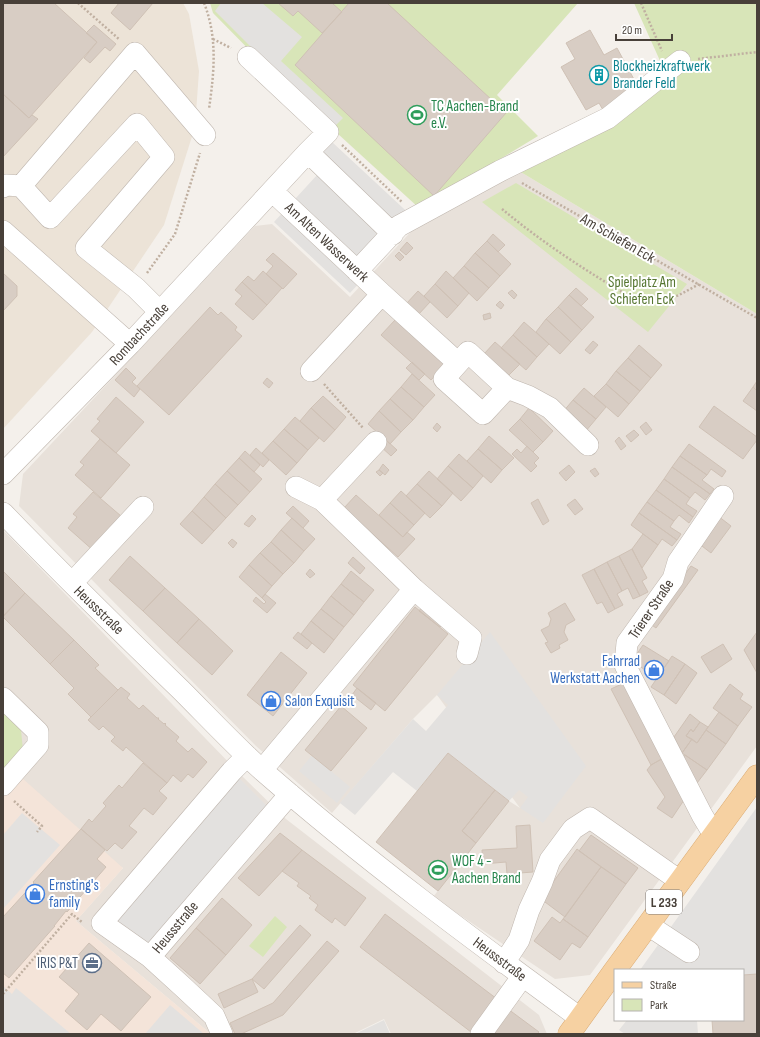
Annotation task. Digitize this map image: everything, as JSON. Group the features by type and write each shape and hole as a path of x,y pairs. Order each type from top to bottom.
{"main road":[{"name":"L 233","path":"616,969 757,776"},
{"name":"L 233","path":"574,1026 614,971"}],"street":[{"path":"160,312 136,288 86,248 164,157 137,124 50,218 12,187 135,53 206,134"},
{"path":"248,57 328,132"},
{"path":"358,271 399,226 500,170 608,118 680,61"},
{"name":"Rombachstraße","path":"3,474 130,344 328,132"},
{"path":"308,152 393,234"},
{"name":"Am Alten Wasserwerk","path":"272,191 458,363"},
{"path":"3,231 130,344"},
{"name":"Am Alten Wasserwerk","path":"311,371 382,294"},
{"path":"507,388 483,414 444,379 468,352 507,388 528,396 550,408 588,446"},
{"path":"322,500 376,442"},
{"path":"296,487 322,500 414,589 471,638 467,654"},
{"name":"Trierer Straße","path":"714,835 702,815 625,666 627,643 673,579 678,562 723,496"},
{"path":"72,583 142,507"},
{"name":"Heussstraße","path":"3,513 255,763 347,842 522,976 574,1026"},
{"path":"102,923 232,771 255,763 414,589"},
{"path":"3,698 38,732 38,745 6,791"},
{"name":"Heussstraße","path":"102,923 150,957 290,794"},
{"path":"504,963 519,940 529,910 550,860 573,829 590,818 680,881"},
{"path":"648,925 689,952"},
{"path":"150,957 214,1016 222,1034"},
{"path":"481,1034 522,976"}],"path":[{"path":"78,3 135,53"},
{"path":"641,3 661,50 680,61 757,52"},
{"path":"328,132 417,216"},
{"name":"Am Schiefen Eck","path":"500,170 757,318"},
{"path":"502,209 522,226 586,270 644,303 662,301 679,296 699,284"},
{"path":"311,371 376,442"},
{"path":"6,791 42,826 37,832"},
{"path":"3,994 72,914 88,927 102,923"}],"shaded area":[{"path":"3,3 183,3 189,14 199,71 195,127 164,225 92,332 3,429"},
{"path":"221,3 262,3 302,37 281,61 343,118 334,127 215,11"},
{"path":"332,142 417,221 350,293 274,222 317,175 309,167"},
{"path":"519,171 757,314 757,746 590,975 555,979 433,897 509,801 520,808 437,695 413,719 332,813 256,746 19,506 23,474 255,226 272,224 350,297 419,223"},
{"path":"3,530 240,774 286,819 539,1015 547,1034 391,1034 384,1019 353,1034 211,1034 76,921 123,868 3,792"},
{"path":"490,632 586,766 543,823 520,808 528,797 519,790 509,801 448,753 417,791 393,772 355,815 340,803 413,719 426,731 448,705 437,695"},
{"path":"312,755 350,787 337,803 299,771"},
{"path":"232,771 273,812 150,957 102,923"},
{"path":"21,777 123,868 76,921 211,1034 3,1034 3,796"},
{"path":"757,807 757,974 744,975 744,969 641,969"},
{"path":"22,813 60,845 3,909 3,835"},
{"path":"3,986 12,994 16,988 71,1034 3,1034"},
{"path":"170,1005 204,1034 145,1034"},
{"path":"384,1020 390,1034 355,1034"},
{"path":"626,1021 697,1021 698,1034 625,1034 619,1030"}],"green space":[{"name":"TC Aachen-Brand e.V.","path":"210,3 578,3 497,95 538,136 419,208 279,80 213,13"},
{"path":"634,3 757,3 757,314 519,171 670,83"},
{"name":"Spielplatz Am Schiefen Eck","path":"516,183 687,284 648,332 482,202"},
{"path":"3,702 20,720 23,750 3,772"},
{"path":"275,916 287,927 263,957 249,946"}],"building":[{"path":"3,3 54,3 97,42 29,118 3,94"},
{"path":"119,3 153,3 130,30 111,13"},
{"path":"278,3 332,3 342,12 322,33 298,11 293,16"},
{"path":"349,3 387,3 506,113 434,196 295,65"},
{"path":"94,25 116,44 110,51 105,47 90,63 84,58 97,42 86,33"},
{"name":"Blockheizkraftwerk Brander Feld","path":"590,30 604,55 617,48 636,83 628,88 632,94 603,110 599,103 586,110 561,67 575,59 566,43"},
{"path":"3,94 29,118 32,115 38,119 3,157"},
{"path":"493,234 505,245 498,252 487,241"},
{"path":"487,241 511,264 500,276 475,253"},
{"path":"407,242 413,248 406,255 400,250"},
{"path":"399,252 404,257 400,261 395,256"},
{"path":"273,253 297,274 283,289 266,274 273,266 266,260"},
{"path":"475,253 500,276 489,288 464,266"},
{"path":"464,266 489,288 477,301 453,278"},
{"path":"263,271 282,288 267,305 242,282 248,276 254,281"},
{"path":"446,271 469,293 458,306 435,284"},
{"path":"3,273 17,286 17,296 3,311"},
{"path":"242,282 267,305 253,320 235,304 242,296 235,290"},
{"path":"435,284 458,306 447,318 424,296"},
{"path":"576,288 588,299 581,306 569,295"},
{"path":"512,290 517,295 514,299 508,293"},
{"path":"418,291 430,302 418,315 406,304"},
{"path":"569,295 594,317 582,330 558,307"},
{"path":"500,301 504,305 501,309 496,305"},
{"path":"210,307 218,315 221,312 237,327 235,330 242,336 169,415 137,386"},
{"path":"558,307 582,330 571,342 546,319"},
{"path":"490,313 491,318 484,320 483,315"},
{"path":"546,319 571,342 560,354 536,332"},
{"path":"395,320 445,365 431,380 381,335"},
{"path":"524,322 549,344 537,357 513,335"},
{"path":"513,335 537,357 526,370 501,348"},
{"path":"593,341 598,345 590,354 585,350"},
{"path":"495,342 520,364 508,376 484,354"},
{"path":"639,345 662,365 651,378 628,358"},
{"path":"628,358 651,378 640,391 616,371"},
{"path":"412,362 425,374 419,380 406,368"},
{"path":"126,368 136,378 132,382 140,389 134,397 115,380"},
{"path":"616,371 640,391 629,404 606,384"},
{"path":"412,374 435,395 424,407 401,387"},
{"path":"267,378 273,383 269,388 263,383"},
{"path":"757,381 757,391 753,387"},
{"path":"606,384 629,404 618,417 594,396"},
{"path":"401,387 424,407 413,420 390,399"},
{"path":"753,387 757,391 757,411 743,401"},
{"path":"584,388 606,407 596,419 573,400"},
{"path":"323,396 346,417 335,430 311,408"},
{"path":"116,397 144,422 116,453 91,431 100,421 97,419"},
{"path":"390,399 413,420 401,432 379,411"},
{"path":"573,400 596,419 585,432 562,413"},
{"path":"714,406 757,437 757,440 743,459 699,427"},
{"path":"311,408 335,430 324,442 300,421"},
{"path":"529,408 553,431 543,442 520,419"},
{"path":"379,411 401,432 390,444 368,424"},
{"path":"295,417 319,438 308,450 284,429"},
{"path":"520,419 543,442 533,452 509,430"},
{"path":"646,422 652,430 646,435 640,427"},
{"path":"437,423 441,427 437,432 433,428"},
{"path":"284,429 308,450 297,463 273,441"},
{"path":"634,430 639,435 631,442 626,436"},
{"path":"489,436 514,458 502,470 478,449"},
{"path":"619,437 626,446 621,450 615,441"},
{"path":"100,439 130,465 101,498 75,475 84,465 80,462"},
{"path":"385,439 397,450 391,456 379,445"},
{"path":"273,441 297,463 286,475 262,453"},
{"path":"689,444 726,471 722,477 711,469 707,475 680,456"},
{"path":"527,446 539,458 534,463 537,466 531,472 512,454 517,449 521,453"},
{"path":"256,448 269,460 263,467 250,455"},
{"path":"478,449 502,470 491,483 467,461"},
{"path":"245,451 260,465 254,472 239,458"},
{"path":"459,454 483,476 473,488 448,466"},
{"path":"680,456 707,475 702,480 714,489 710,494 672,467"},
{"path":"239,458 262,479 250,492 227,471"},
{"path":"383,464 389,470 385,475 379,470"},
{"path":"569,465 575,472 566,481 559,473"},
{"path":"448,466 473,488 461,501 437,479"},
{"path":"672,467 710,494 705,500 695,492 690,498 664,479"},
{"path":"595,468 599,474 595,477 590,471"},
{"path":"379,470 383,473 380,476 376,472"},
{"path":"227,471 250,492 238,505 215,484"},
{"path":"429,471 453,493 442,506 417,484"},
{"path":"664,479 690,498 686,504 697,511 693,517 656,490"},
{"path":"215,484 238,505 226,518 204,497"},
{"path":"417,484 442,506 430,518 406,496"},
{"path":"656,490 693,517 689,523 679,515 674,521 647,502"},
{"path":"401,491 425,513 414,525 390,503"},
{"path":"93,492 121,516 95,552 68,528 77,517 73,514"},
{"path":"356,495 403,537 407,532 415,539 398,557 344,508"},
{"path":"204,497 226,518 214,531 192,511"},
{"path":"538,499 549,521 543,525 531,503"},
{"path":"575,499 583,509 575,515 567,505"},
{"path":"647,502 674,521 670,527 681,534 677,540 639,513"},
{"path":"390,503 414,525 403,537 379,515"},
{"path":"293,506 309,521 303,528 286,513"},
{"path":"192,511 214,531 202,544 180,524"},
{"path":"639,513 677,540 672,546 662,539 658,545 631,525"},
{"path":"252,515 256,519 249,527 244,524"},
{"path":"718,516 731,526 711,553 698,543"},
{"path":"292,518 315,539 304,551 281,530"},
{"path":"281,530 304,551 294,563 271,542"},
{"path":"643,534 658,545 642,568 632,549"},
{"path":"232,539 237,543 233,548 228,543"},
{"path":"271,542 294,563 283,574 260,553"},
{"path":"632,549 647,578 642,581 648,592 640,596 619,556"},
{"path":"260,553 283,574 272,586 249,565"},
{"path":"130,556 165,588 143,611 109,580"},
{"path":"619,556 640,596 633,599 628,588 622,591 607,562"},
{"path":"353,557 365,568 360,574 348,563"},
{"path":"607,562 622,591 617,594 623,605 615,609 594,569"},
{"path":"249,565 272,586 262,598 239,577"},
{"path":"691,566 698,570 656,628 649,623"},
{"path":"310,569 315,574 310,578 306,574"},
{"path":"594,569 615,609 608,613 602,602 597,604 582,575"},
{"path":"3,571 25,593 3,616"},
{"path":"351,571 374,590 364,602 341,584"},
{"path":"341,584 364,602 354,615 331,596"},
{"path":"165,588 199,619 177,643 143,611"},
{"path":"25,593 74,640 50,664 3,617"},
{"path":"265,594 276,603 267,613 253,601 256,597 264,604 266,602 262,598"},
{"path":"331,596 354,615 344,627 321,609"},
{"path":"565,603 575,620 566,625 564,632 568,640 559,645 560,648 551,653 545,643 548,642 541,630 549,626 551,619 548,613"},
{"path":"424,604 445,620 440,627 419,611"},
{"path":"415,607 448,634 385,711 353,685"},
{"path":"321,609 344,627 334,640 311,621"},
{"path":"199,619 233,651 212,675 177,643"},
{"path":"311,621 334,640 324,653 301,634"},
{"path":"298,632 312,643 307,649 293,638"},
{"path":"757,632 757,673 744,650"},
{"path":"74,640 99,665 95,668 118,690 91,717 68,694 74,688 50,664"},
{"path":"723,644 732,659 711,673 701,657"},
{"name":"Fahrrad Werkstatt Aachen","path":"643,645 669,661 657,678 632,661"},
{"path":"281,652 307,673 273,716 247,695"},
{"path":"672,656 685,664 664,695 651,687"},
{"path":"685,664 697,673 676,704 664,695"},
{"path":"628,681 667,756 651,765 611,689"},
{"path":"730,684 743,694 740,699 752,707 738,726 713,708"},
{"path":"121,687 130,694 127,698 139,709 143,705 164,724 165,723 165,725 179,737 176,741 188,752 192,748 207,762 193,778 188,774 181,782 173,775 167,783 126,747 123,751 111,741 115,737 103,726 99,730 88,720"},
{"path":"357,688 376,703 371,710 352,695"},
{"path":"341,706 367,728 331,771 305,750"},
{"path":"719,712 738,726 726,744 706,730"},
{"path":"690,714 700,722 693,732 691,729 686,736 692,739 682,753 674,737"},
{"path":"700,722 708,727 697,743 686,736 691,729 693,732"},
{"path":"706,730 726,744 707,770 682,753 692,739 697,743"},
{"path":"448,753 495,790 462,831 476,843 438,891 376,842"},
{"path":"685,755 707,770 697,783 683,758"},
{"path":"665,757 688,794 672,818 657,808 665,797 647,770 651,765"},
{"path":"143,763 167,783 159,791 167,798 153,815 144,808 129,826 137,832 122,849 115,843 107,851 81,829 89,819 92,822 106,806 103,803 119,785 122,788"},
{"path":"495,790 509,801 476,843 462,831"},
{"path":"530,825 533,872 507,874 506,862 483,864 482,850 517,848 516,826"},
{"path":"81,829 105,850 97,859 106,867 9,978 3,973 3,917"},
{"path":"280,833 302,850 259,896 238,878"},
{"path":"591,835 638,868 626,884 579,851"},
{"path":"577,849 601,867 565,917 541,899"},
{"path":"302,850 366,898 345,926 335,918 332,923 315,910 318,905 309,898 311,896 297,886 299,883 282,871"},
{"path":"601,867 626,884 588,937 563,919"},
{"path":"222,898 252,925 226,955 196,928"},
{"path":"385,914 497,999 471,1032 360,947"},
{"path":"552,917 560,923 563,919 588,937 580,948 572,943 560,960 534,941"},
{"path":"300,925 311,935 264,989 252,979"},
{"path":"196,928 226,955 200,984 170,958"},
{"path":"327,941 339,951 283,1015 241,1034 235,1034 230,1023 273,1003"},
{"path":"89,943 151,997 121,1031 101,1014 87,1030 65,1011 79,994 59,977"},
{"path":"757,974 757,1034 713,1034 712,1021 744,1021 744,975"},
{"path":"252,979 258,992 224,1008 218,994"},
{"path":"508,1009 539,1032 537,1034 489,1034"}],"place":[{"name":"Blockheizkraftwerk Brander Feld","path":"599,75"},
{"name":"TC Aachen-Brand e.V.","path":"417,115"},
{"name":"Fahrrad Werkstatt Aachen","path":"654,670"},
{"name":"Salon Exquisit","path":"271,701"},
{"name":"WOF 4 - Aachen Brand","path":"438,870"},
{"name":"Ernsting's family","path":"35,894"},
{"name":"IRIS P&T","path":"92,963"}]}
